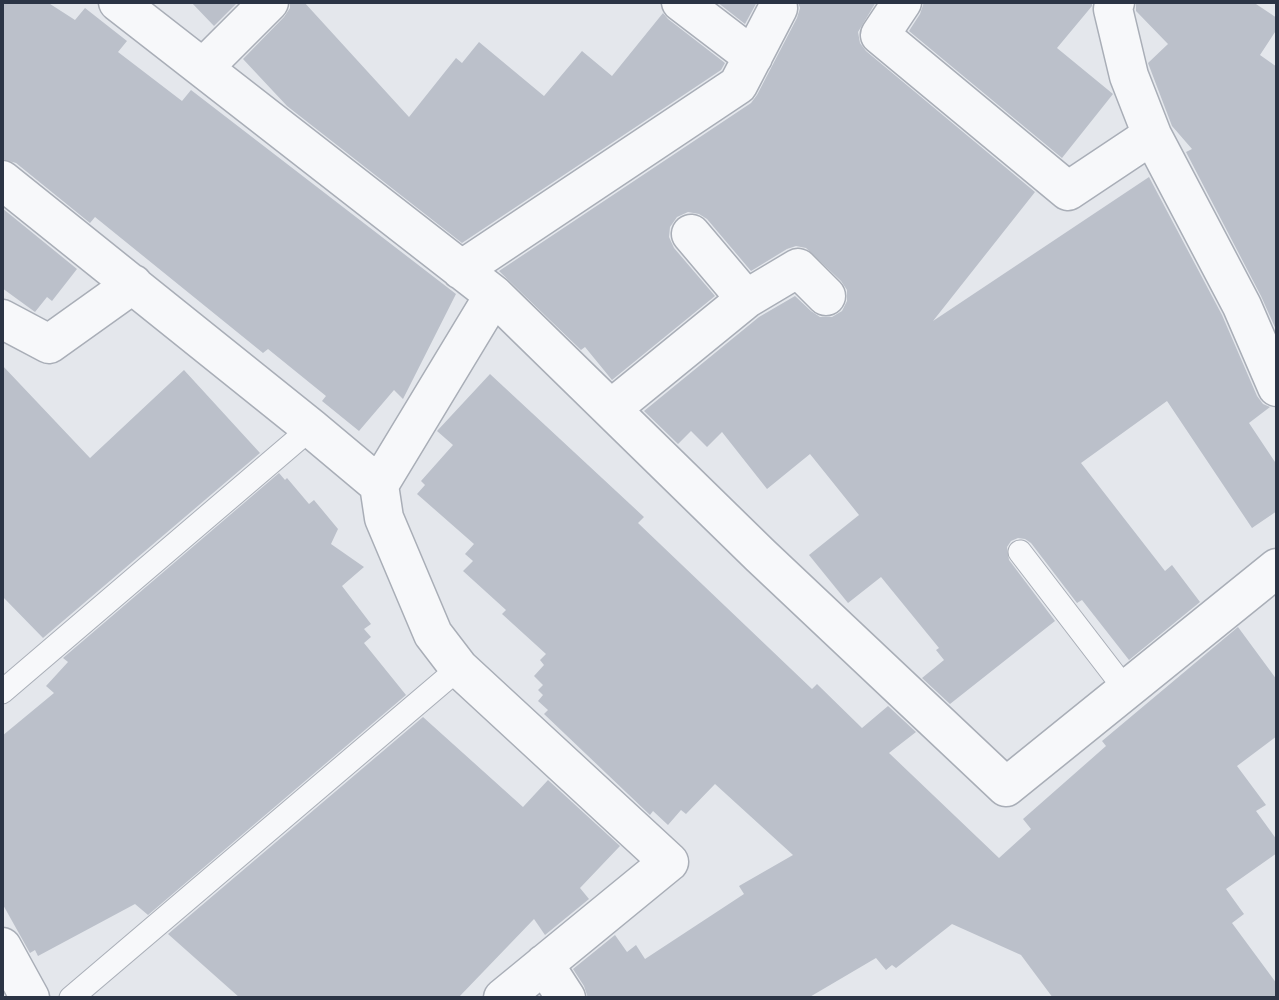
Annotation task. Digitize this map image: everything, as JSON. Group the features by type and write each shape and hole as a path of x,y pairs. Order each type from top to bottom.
{"street":[{"path":"118,2 494,295 760,555 1006,787 1277,568"},
{"path":"203,68 269,2"},
{"path":"681,2 753,57"},
{"path":"902,2 880,34 1068,191 1152,135"},
{"path":"1115,2 1113,9 1129,76 1152,135 1242,306 1277,387"},
{"path":"461,270 738,85 778,8"},
{"path":"2,180 379,485"},
{"path":"691,234 746,299"},
{"path":"611,410 746,299 797,268 826,296"},
{"path":"2,319 49,344 133,284"},
{"path":"494,295 379,485 384,518 432,634 459,668 669,862 503,998"},
{"path":"2,947 30,998"},
{"path":"544,964 566,998"}],"lane":[{"path":"2,692 311,428"},
{"path":"1020,552 1126,690"},
{"path":"71,998 459,668"}],"building":[{"path":"2,2 47,2 75,20 85,8 127,41 118,52 182,101 191,90 456,294 403,399 394,390 359,431 322,401 326,396 268,349 263,353 95,217 90,223 16,163 2,159"},
{"path":"191,2 238,2 214,26"},
{"path":"290,2 304,2 409,117 456,58 462,63 479,42 544,96 582,51 612,76 663,13 725,63 721,70 462,243 287,106 243,59 284,17 290,8"},
{"path":"717,2 757,2 745,24"},
{"path":"798,2 876,2 858,32 860,43 866,51 1035,192 933,321 1149,177 1222,315 1257,396 1263,404 1270,407 1249,423 1277,465 1277,511 1252,528 1167,401 1081,463 1165,571 1172,565 1200,602 1129,660 1082,600 1077,603 1031,543 1018,538 1011,541 1007,547 1009,560 1055,621 950,704 922,678 944,660 936,650 939,648 881,577 848,603 809,555 859,515 810,454 767,489 722,432 707,447 691,431 678,444 644,411 759,317 795,296 820,317 832,317 842,311 847,301 847,290 806,248 796,246 787,249 751,271 707,219 688,212 677,217 670,227 669,237 674,248 715,296 612,380 585,347 581,350 499,271 751,103 797,18 800,8"},
{"path":"924,2 1092,2 1092,6 1057,48 1113,94 1062,158 909,31"},
{"path":"1136,2 1253,2 1277,18 1277,29 1260,55 1277,67 1277,332 1186,152 1192,149 1172,126 1148,63 1168,44 1136,11"},
{"path":"2,208 77,269 52,301 47,297 35,312 2,288"},
{"path":"2,365 90,458 184,370 260,453 43,638 2,596"},
{"path":"490,374 644,517 638,523 812,689 817,684 862,728 888,706 916,732 889,753 999,858 1031,829 1023,819 1106,746 1102,741 1238,627 1277,680 1277,736 1237,766 1266,805 1256,811 1277,840 1277,853 1226,889 1244,914 1232,923 1277,984 1277,998 1053,998 1021,955 952,924 896,968 892,965 886,970 876,958 808,998 588,998 573,969 615,935 627,952 636,945 645,959 744,894 739,886 793,855 715,784 686,814 681,810 668,825 653,811 650,815 544,714 548,710 538,701 543,695 538,690 543,685 534,676 544,665 540,660 546,654 502,614 506,610 463,571 473,561 465,554 474,544 417,494 425,485 421,481 453,445 437,431"},
{"path":"279,473 285,480 287,478 309,504 314,500 338,529 331,544 364,567 342,586 371,624 364,629 371,637 364,643 406,695 148,915 135,904 38,956 35,950 30,953 2,903 2,736 54,693 46,686 68,662 63,658"},
{"path":"423,717 523,807 548,780 620,846 580,888 589,899 545,935 534,919 458,998 240,998 168,934"}]}
